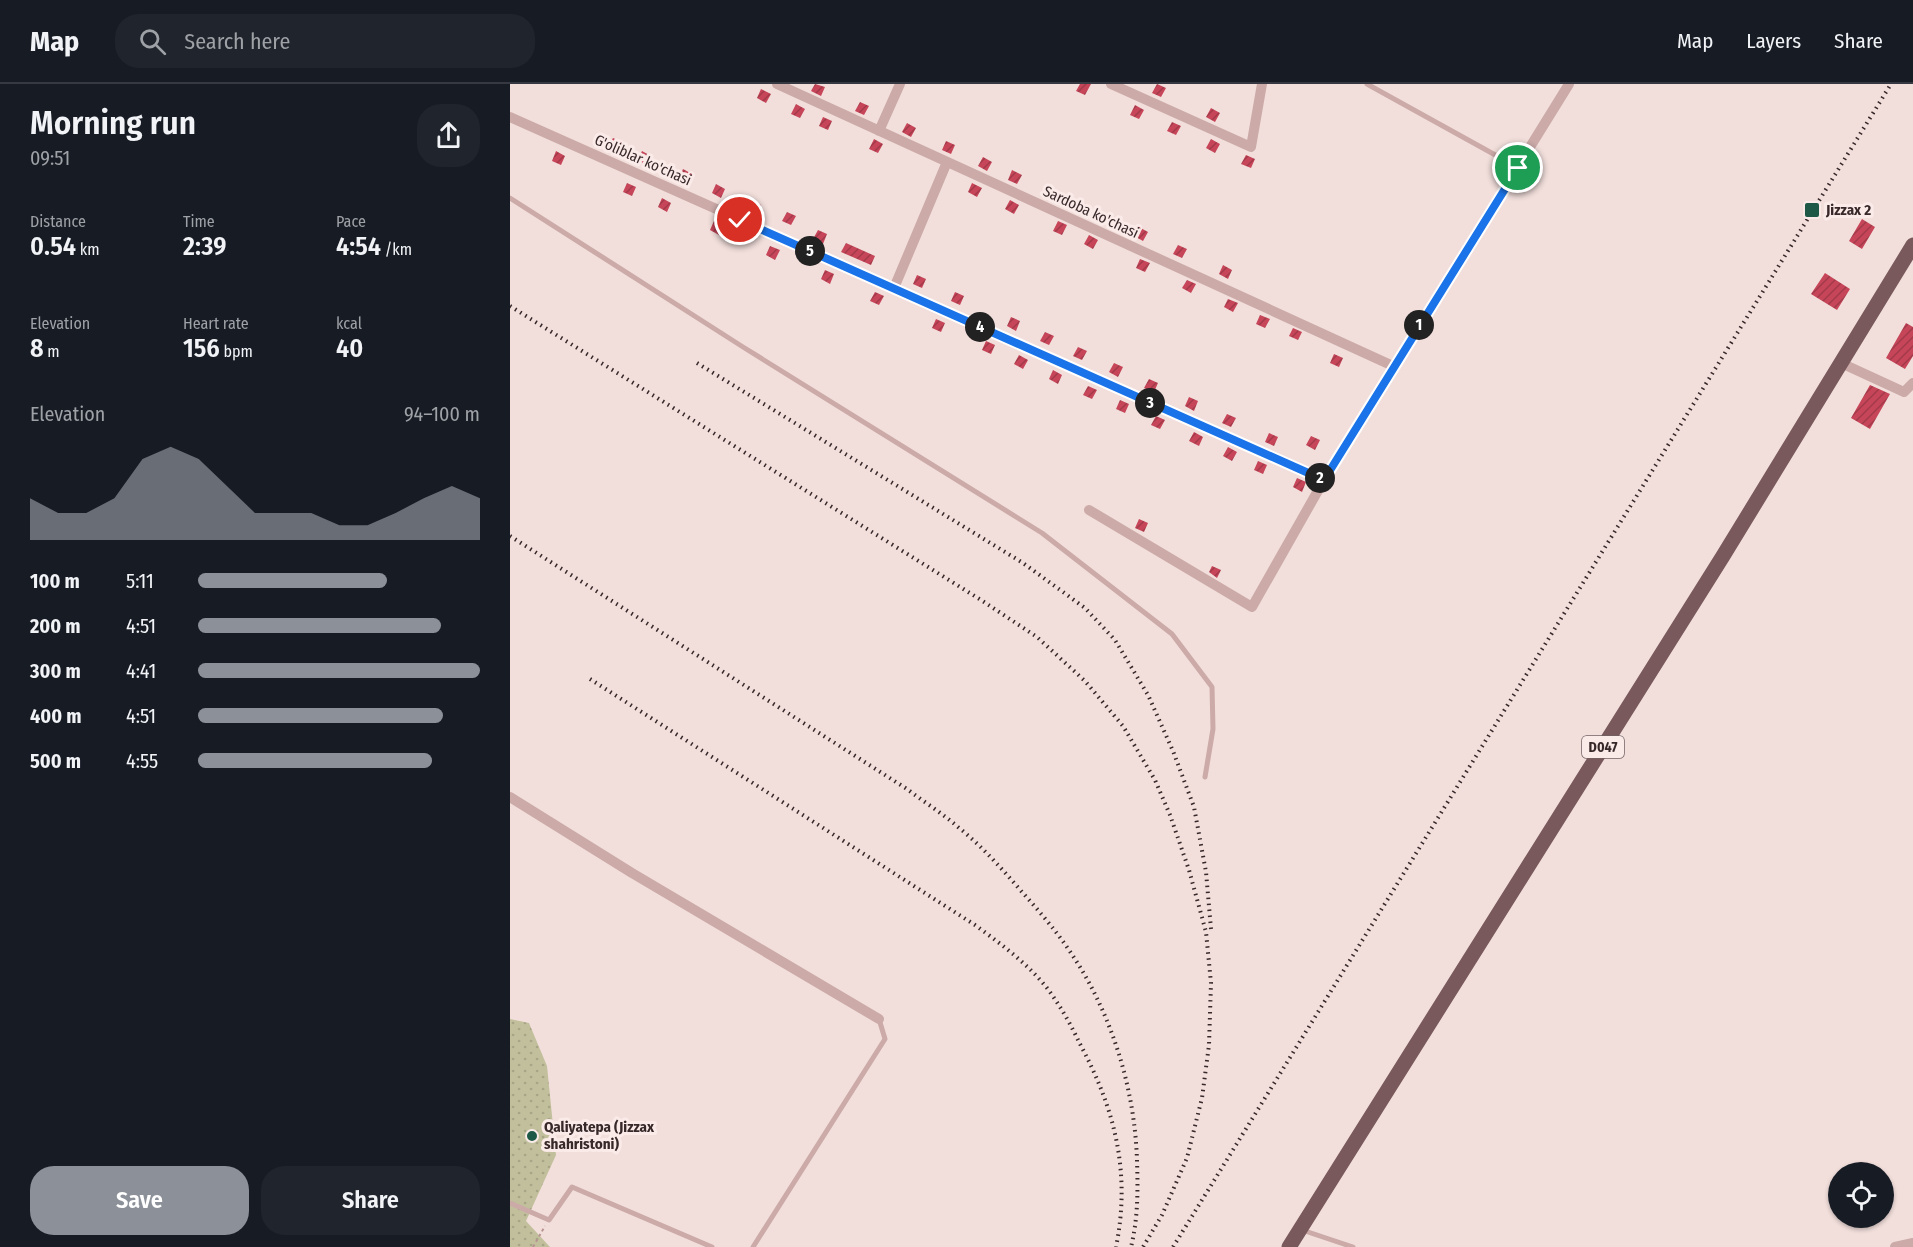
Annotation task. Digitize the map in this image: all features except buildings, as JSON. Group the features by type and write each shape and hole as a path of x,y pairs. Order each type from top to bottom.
{"main road":[{"name":"D047","path":"1289,1247 1723,556 1913,245"}],"street":[{"name":"Sardoba ko'chasi","path":"777,84 1393,366"},
{"path":"879,131 900,84"},
{"path":"1111,84 1251,147 1262,84"},
{"path":"1089,510 1252,607 1324,480 1393,366 1569,84"},
{"name":"G'oliblar ko'chasi","path":"510,117 1324,480"},
{"path":"894,288 947,162"},
{"path":"1841,363 1904,392 1913,383"},
{"path":"510,797 632,873 879,1019"},
{"path":"1895,1247 1909,1245"}],"lane":[{"path":"1367,84 1518,168"},
{"path":"510,198 743,348 1042,533 1172,634 1212,687 1214,729 1205,777"},
{"path":"753,1247 885,1039 879,1019"},
{"path":"510,1203 549,1220 573,1187 712,1247"},
{"path":"1300,1229 1353,1247"}],"path":[{"path":"533,1247 549,1220"}],"shaded area":[{"name":"Qaliyatepa (Jizzax shahristoni)","path":"510,1019 529,1023 547,1066 556,1155 526,1221 550,1247 510,1247"}],"railway":[{"path":"1173,1247 1891,84"},
{"path":"510,306 1037,637 1085,681 1123,726 1155,780 1189,870 1206,932 1211,983 1209,1045 1202,1098 1187,1158 1162,1215 1143,1247"},
{"path":"697,363 1023,563 1085,608 1115,640 1148,695 1173,751 1194,807 1206,872 1211,929"},
{"path":"510,536 907,789 946,817 975,842 1035,907 1067,947 1087,979 1110,1028 1119,1054 1132,1107 1137,1161 1137,1204 1131,1247"},
{"path":"590,679 975,925 1031,970 1047,988 1073,1030 1092,1068 1111,1117 1117,1142 1122,1193 1116,1247"}],"place":[{"name":"Jizzax 2","path":"1812,210"},
{"name":"Qaliyatepa (Jizzax shahristoni)","path":"532,1136"}],"route":[{"path":"740,220 1324,480 1518,168"}]}
